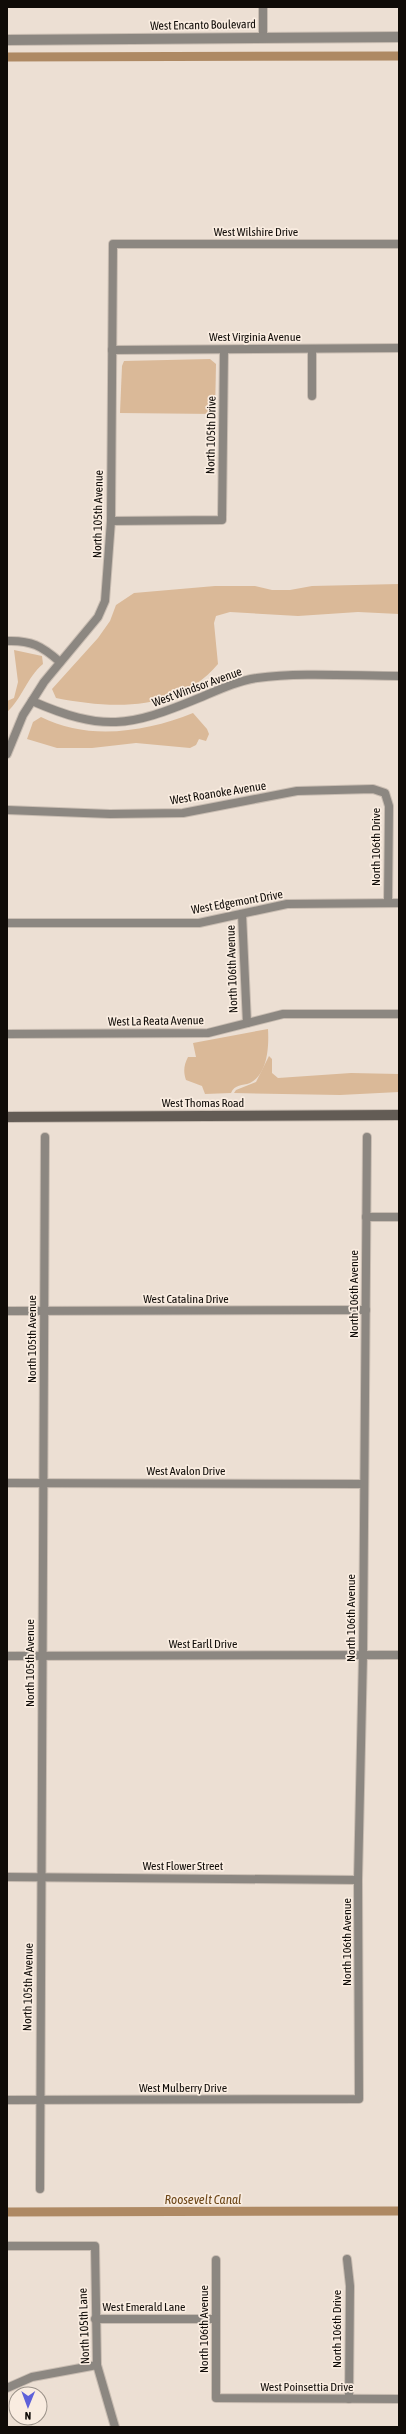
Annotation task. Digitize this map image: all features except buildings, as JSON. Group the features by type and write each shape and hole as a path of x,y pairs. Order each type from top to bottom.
{"main road":[{"name":"West Thomas Road","path":"7,1117 399,1115"}],"street":[{"path":"263,7 263,37"},
{"name":"West Encanto Boulevard","path":"7,40 399,37"},
{"name":"West Wilshire Drive","path":"113,244 399,244"},
{"name":"North 105th Avenue","path":"7,754 23,715 32,700 60,662 98,617 105,601 111,521 113,244"},
{"name":"West Virginia Avenue","path":"112,350 399,348"},
{"path":"312,349 312,396"},
{"name":"North 105th Drive","path":"111,521 222,520 224,350"},
{"path":"7,641 24,640 44,648 60,662"},
{"name":"West Windsor Avenue","path":"32,700 66,716 104,723 122,723 161,714 224,688 256,678 399,676"},
{"name":"West Roanoke Avenue","path":"7,810 110,814 183,813 297,791 373,789 384,793"},
{"name":"North 106th Drive","path":"384,793 389,806 388,903"},
{"name":"West Edgemont Drive","path":"7,923 199,922 287,904 399,903"},
{"name":"North 106th Avenue","path":"242,914 247,1023"},
{"name":"West La Reata Avenue","path":"7,1034 208,1033 283,1014 399,1014"},
{"name":"North 105th Avenue","path":"40,2189 41,1656 44,1483 45,1137"},
{"name":"North 106th Avenue","path":"359,2099 358,1880 363,1655 367,1137"},
{"path":"366,1217 399,1218"},
{"name":"West Catalina Drive","path":"7,1311 366,1310"},
{"name":"West Avalon Drive","path":"7,1483 364,1484"},
{"name":"West Earll Drive","path":"7,1656 399,1656"},
{"name":"West Flower Street","path":"7,1877 358,1880"},
{"name":"West Mulberry Drive","path":"7,2100 359,2099"},
{"name":"North 105th Lane","path":"7,2246 95,2246 95,2319 97,2365 115,2427"},
{"name":"North 106th Drive","path":"347,2259 350,2286 349,2399"},
{"name":"North 106th Avenue","path":"216,2260 216,2398"},
{"name":"West Emerald Lane","path":"95,2319 216,2319"},
{"path":"7,2388 32,2377 97,2365"},
{"name":"West Poinsettia Drive","path":"216,2398 399,2399"}],"shaded area":[{"path":"210,359 216,364 215,414 120,413 122,366 124,361"},
{"path":"399,584 399,614 358,612 298,616 230,612 216,616 214,623 218,664 202,680 184,691 164,699 121,705 99,704 56,698 52,689 98,638 110,621 116,605 134,593 215,586 255,586 272,590 290,590 312,586"},
{"path":"14,650 42,656 43,664 37,669 17,701 7,712 7,701 14,698 18,682"},
{"path":"193,713 207,729 209,734 206,741 199,739 196,745 190,748 136,743 92,748 57,748 27,739 33,722 41,717 78,729 117,731 156,725"},
{"path":"268,1029 268,1043 264,1066 261,1073 250,1083 235,1088 231,1093 205,1094 202,1086 186,1080 184,1071 188,1057 196,1057 193,1043"},
{"path":"269,1056 272,1059 272,1073 278,1078 351,1073 399,1074 399,1092 340,1095 234,1093 236,1090 256,1082"}],"waterway":[{"path":"7,57 399,56"},
{"name":"Roosevelt Canal","path":"7,2212 399,2211"}]}
